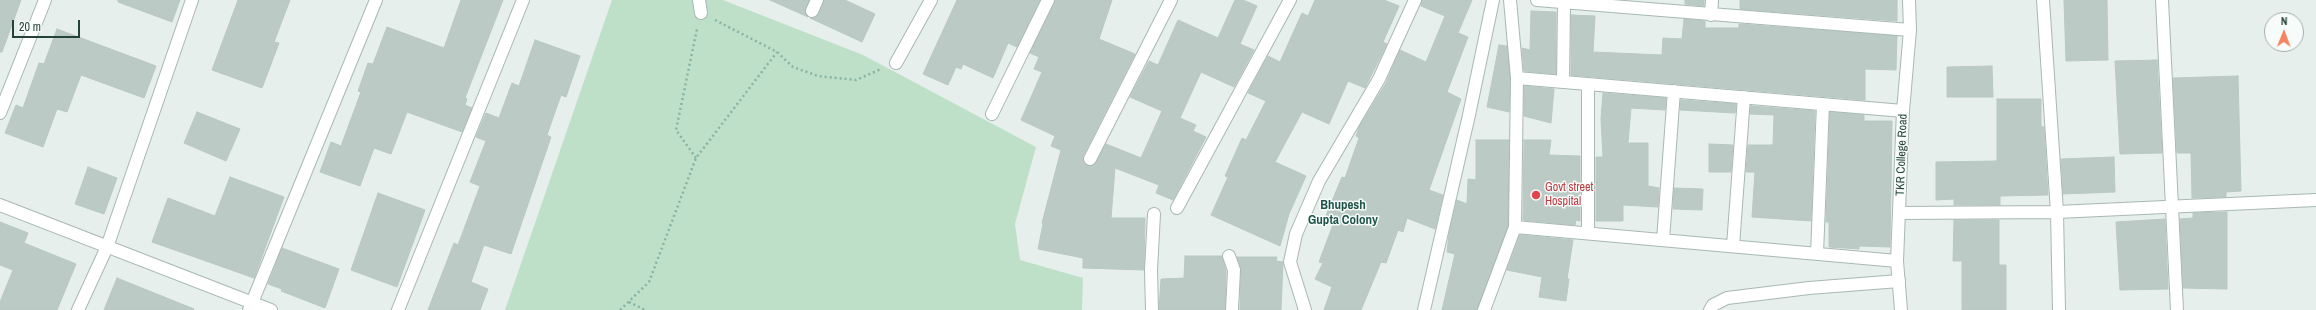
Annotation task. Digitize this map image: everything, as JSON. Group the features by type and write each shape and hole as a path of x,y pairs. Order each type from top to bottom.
{"street":[{"path":"0,113 44,0"},
{"path":"78,310 107,247 192,0"},
{"path":"250,307 376,0"},
{"path":"398,310 522,0"},
{"path":"699,0 701,13"},
{"path":"812,11 817,0"},
{"path":"896,63 931,0"},
{"path":"992,114 1048,0"},
{"path":"1090,159 1171,0"},
{"path":"1177,208 1290,0"},
{"path":"1305,310 1290,262 1296,234 1319,181 1379,79 1414,0"},
{"path":"1424,310 1469,115 1493,0"},
{"path":"1484,310 1514,226 1518,78 1510,0"},
{"path":"1537,0 1564,4 1910,30"},
{"path":"1711,15 1712,0"},
{"name":"TKR College Road","path":"1901,310 1897,261 1903,111 1910,30 1909,0"},
{"path":"2044,0 2057,212 2060,310"},
{"path":"2162,0 2177,310"},
{"path":"1563,82 1564,4"},
{"path":"1518,78 1903,111"},
{"path":"1588,84 1588,233"},
{"path":"1663,240 1674,91"},
{"path":"1733,246 1744,98"},
{"path":"1817,254 1823,104"},
{"path":"1899,213 2057,212 2172,208 2316,200"},
{"path":"0,204 250,307 271,310"},
{"path":"1152,310 1151,270 1154,214"},
{"path":"1514,226 1897,261"},
{"path":"1229,256 1234,270 1232,310"},
{"path":"1710,310 1713,305 1727,298 1810,288 1899,281"}],"path":[{"path":"696,158 676,130 701,13 777,52 793,67 818,76 856,80 896,63"},
{"path":"620,310 649,282 696,158 777,52"},
{"path":"629,302 644,310"}],"green space":[{"path":"612,0 723,0 863,55 1036,147 1015,224 1020,260 1083,278 1082,310 505,310"}],"building":[{"path":"0,0 21,0 2,52 0,52"},
{"path":"118,0 180,0 172,22 118,2"},
{"path":"238,0 290,0 274,42 279,43 262,88 212,70"},
{"path":"461,0 503,0 465,98 467,99 465,105 472,108 462,132 407,112 391,154 374,148 360,186 320,172 331,142 341,146 361,92 358,91 368,63 373,64 387,27 444,48"},
{"path":"770,0 809,0 805,11 808,17"},
{"path":"824,0 845,0 875,14 862,42 810,18 816,17 819,14"},
{"path":"957,0 1040,0 1017,47 1008,43 993,78 963,64 961,69 956,67 948,85 923,74"},
{"path":"1055,0 1112,0 1099,39 1135,54 1083,156 1084,163 1090,166 1096,163 1106,144 1141,158 1162,111 1130,97 1149,61 1158,65 1178,20 1218,38 1235,0 1243,0 1257,6 1240,44 1254,50 1234,87 1201,72 1180,118 1196,125 1193,131 1206,137 1173,200 1156,193 1159,185 1115,168 1111,218 1145,218 1144,270 1083,268 1083,258 1038,249 1042,223 1061,150 1051,146 1055,136 1021,120 1042,72 1034,69 1039,57 1030,53"},
{"path":"1315,0 1384,0 1399,6 1383,42 1387,44 1365,88 1348,81 1329,124 1302,112 1275,162 1306,176 1289,214 1280,246 1211,215 1228,177 1225,176 1242,138 1246,140 1266,101 1248,93 1268,56 1280,62 1302,13 1308,16"},
{"path":"1422,0 1472,0 1458,33 1468,37 1447,92 1461,99 1429,190 1443,195 1435,229 1407,218 1403,232 1398,230 1386,263 1381,262 1361,310 1324,310 1332,287 1315,279 1323,263 1319,262 1334,222 1325,218 1342,177 1345,178 1359,138 1356,136 1359,127 1386,83 1400,50 1426,62 1445,16 1421,6"},
{"path":"1685,0 1704,0 1704,6 1685,4"},
{"path":"1740,0 1897,0 1897,21 1740,9"},
{"path":"2064,0 2107,0 2108,60 2066,61"},
{"path":"1531,11 1556,12 1556,74 1524,71 1522,48 1530,50"},
{"path":"1571,15 1595,16 1593,52 1662,55 1663,38 1682,39 1684,19 1705,21 1705,28 1739,28 1739,24 1897,36 1896,70 1865,69 1865,100 1571,75"},
{"path":"57,29 156,66 144,98 81,75 67,112 57,109 43,147 5,133 16,105 23,108 39,63 44,64"},
{"path":"535,40 580,56 566,97 561,95 547,135 551,137 511,254 484,245 471,282 488,289 480,310 428,310 454,243 458,245 480,186 470,182 486,141 476,137 486,113 499,118 512,83 519,86"},
{"path":"1499,45 1507,46 1510,78 1509,112 1487,107"},
{"path":"2157,60 2162,153 2120,154 2115,61"},
{"path":"1992,66 1993,97 1947,97 1947,67"},
{"path":"2238,76 2241,191 2226,192 2226,197 2192,198 2191,153 2177,153 2173,78"},
{"path":"1524,86 1554,89 1551,123 1524,116"},
{"path":"1603,93 1666,98 1665,110 1631,108 1628,143 1648,143 1648,186 1659,188 1658,207 1623,205 1623,221 1596,221 1596,157 1603,157 1601,119"},
{"path":"1997,99 2041,99 2041,127 2044,127 2048,195 2000,196 2000,205 1954,205 1954,199 1936,200 1936,162 1997,161"},
{"path":"1681,100 1736,104 1735,113 1680,110"},
{"path":"1751,106 1815,111 1811,221 1752,217 1755,172 1746,172 1748,145 1773,145 1774,115 1750,114"},
{"path":"197,112 240,129 226,161 184,143"},
{"path":"1830,112 1864,115 1864,121 1892,121 1890,247 1859,246 1859,249 1829,247 1829,222 1826,222"},
{"path":"1476,140 1509,140 1508,226 1477,310 1442,310 1455,254 1447,252 1449,234 1457,200 1467,204 1468,179 1476,180"},
{"path":"1524,140 1551,140 1549,155 1580,156 1580,221 1576,220 1575,225 1523,220"},
{"path":"1709,144 1733,145 1731,172 1709,172"},
{"path":"2114,157 2115,192 2063,194 2061,159"},
{"path":"88,167 117,178 104,214 75,204"},
{"path":"230,177 284,197 254,278 152,242 168,198 215,216"},
{"path":"1674,188 1703,189 1702,210 1673,209"},
{"path":"378,193 425,210 397,287 351,270"},
{"path":"2227,212 2227,289 2183,288 2180,219 2193,218 2193,213"},
{"path":"2165,219 2168,289 2120,290 2116,222"},
{"path":"1954,220 1999,220 1999,265 2006,265 2006,310 1962,310 1962,261 1953,261"},
{"path":"0,222 28,233 24,243 76,264 57,310 0,310 0,302 13,270 0,265"},
{"path":"1520,235 1573,240 1567,279 1569,279 1566,301 1539,297 1542,277 1507,270"},
{"path":"282,248 339,269 325,308 281,291 282,289 268,284"},
{"path":"1185,256 1222,256 1226,271 1225,310 1159,310 1161,279 1184,278"},
{"path":"1237,257 1277,257 1276,261 1283,262 1281,310 1240,310 1241,270"},
{"path":"117,278 194,309 104,310"}],"place":[{"name":"Govt street Hospital","path":"1536,195"}],"district":[{"name":"Bhupesh Gupta Colony","path":"1343,214"}]}
